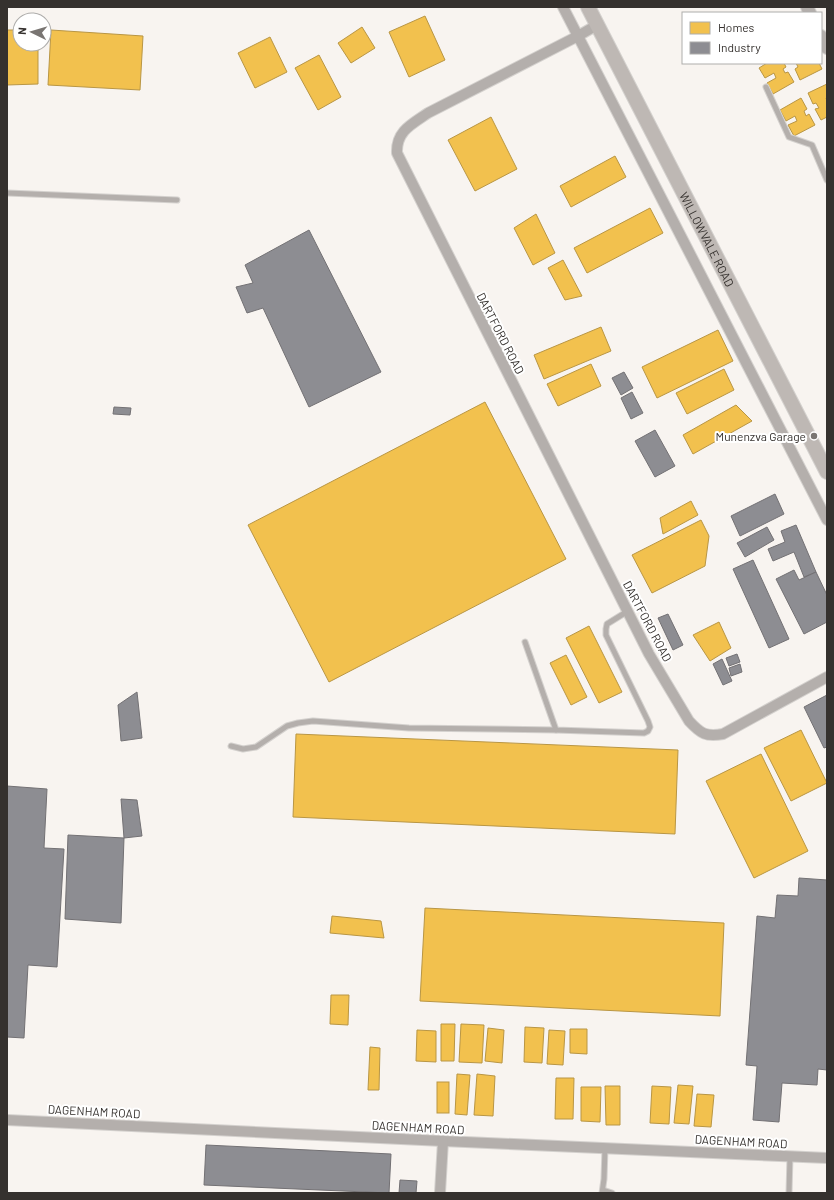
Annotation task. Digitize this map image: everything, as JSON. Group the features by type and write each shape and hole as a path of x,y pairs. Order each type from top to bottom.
{"main road":[{"name":"WILLOWVALE ROAD","path":"588,7 823,454 827,472"}],"street":[{"path":"563,7 827,520"},
{"name":"DARTFORD ROAD","path":"597,25 428,113 411,124 399,135 396,145 396,153 649,654 689,721 698,730 706,734 723,734 827,677"},
{"path":"822,38 827,48"},
{"name":"DAGENHAM ROAD","path":"7,1120 827,1158"},
{"path":"440,1193 443,1141"}],"lane":[{"path":"766,87 789,137 812,145 827,180"},
{"path":"7,193 178,200"},
{"path":"231,746 243,749 256,747 287,726 313,721 409,728 644,733 648,731 650,727 606,635 607,624 628,611"},
{"path":"525,642 556,730"},
{"path":"605,1148 602,1191 612,1193"},
{"path":"789,1193 790,1156"}],"building: Homes":[{"path":"425,16 445,60 409,77 389,32"},
{"path":"362,27 375,48 351,63 338,43"},
{"path":"7,30 12,30 12,52 38,52 38,84 7,85"},
{"path":"52,30 143,36 140,90 48,85 50,52 52,52"},
{"path":"270,37 287,72 255,88 238,53"},
{"path":"319,55 341,97 318,110 295,68"},
{"path":"765,64 784,64 786,67 783,69 785,73 788,72 794,82 773,94 767,83 776,78 774,73 765,78 759,68"},
{"path":"796,64 820,64 822,69 800,80 795,69 798,67"},
{"path":"827,84 827,117 821,120 815,109 819,108 816,103 813,104 808,93"},
{"path":"801,98 807,109 804,111 806,116 809,114 815,125 794,136 788,125 797,121 795,116 786,121 780,110"},
{"path":"491,117 517,169 475,191 448,140"},
{"path":"615,156 626,177 571,207 560,186"},
{"path":"650,208 663,233 587,273 574,248"},
{"path":"536,214 555,253 533,265 514,228"},
{"path":"563,260 582,296 565,300 548,268"},
{"path":"601,327 611,351 544,379 534,355"},
{"path":"718,330 733,361 657,398 642,367"},
{"path":"591,364 601,386 558,406 547,384"},
{"path":"724,369 734,390 687,414 676,393"},
{"path":"485,402 566,559 329,682 248,525"},
{"path":"736,405 752,421 693,454 683,435"},
{"path":"691,501 698,515 663,534 660,518"},
{"path":"701,520 709,536 705,566 652,593 632,555"},
{"path":"719,622 731,648 710,661 693,635"},
{"path":"589,626 622,692 599,703 566,638"},
{"path":"566,655 587,697 571,705 550,663"},
{"path":"801,730 827,783 791,801 764,748"},
{"path":"296,734 678,750 675,834 293,817"},
{"path":"761,754 808,851 754,878 706,781"},
{"path":"425,908 724,923 720,1016 420,1001"},
{"path":"332,916 381,921 384,938 330,933"},
{"path":"331,995 349,995 348,1025 330,1024"},
{"path":"441,1024 455,1024 454,1061 441,1061"},
{"path":"461,1024 484,1025 482,1063 459,1062"},
{"path":"525,1027 544,1028 542,1063 524,1062"},
{"path":"488,1028 504,1030 502,1063 485,1061"},
{"path":"570,1029 587,1029 587,1054 570,1053"},
{"path":"417,1030 436,1031 436,1062 416,1061"},
{"path":"549,1030 565,1031 563,1065 547,1064"},
{"path":"370,1047 380,1048 379,1090 368,1090"},
{"path":"457,1074 470,1075 467,1115 455,1114"},
{"path":"477,1074 495,1076 493,1116 474,1115"},
{"path":"556,1078 574,1078 573,1119 555,1119"},
{"path":"437,1082 449,1082 449,1113 437,1113"},
{"path":"678,1085 693,1086 689,1124 674,1123"},
{"path":"605,1086 620,1086 620,1125 606,1125"},
{"path":"652,1086 671,1087 669,1124 650,1123"},
{"path":"581,1087 601,1087 600,1122 581,1121"},
{"path":"697,1094 714,1095 711,1127 694,1126"}],"building: Industry":[{"path":"309,230 381,372 309,407 263,308 247,313 236,287 253,283 245,265"},
{"path":"624,372 633,388 621,395 612,378"},
{"path":"632,392 643,413 631,419 621,398"},
{"path":"114,407 131,408 130,415 113,414"},
{"path":"655,430 675,466 655,477 635,441"},
{"path":"775,494 784,514 740,536 731,516"},
{"path":"796,525 816,572 804,577 794,552 773,561 768,549 785,542 781,531"},
{"path":"767,527 774,540 745,557 737,543"},
{"path":"753,560 789,639 769,648 733,569"},
{"path":"794,570 799,580 816,572 827,595 827,622 804,634 776,579"},
{"path":"668,614 683,645 673,650 658,618"},
{"path":"737,654 740,662 729,666 726,658"},
{"path":"722,659 732,681 723,685 713,664"},
{"path":"740,664 742,672 731,676 729,668"},
{"path":"137,692 142,738 121,741 118,705"},
{"path":"827,695 827,747 824,748 804,707"},
{"path":"7,786 47,789 44,848 64,849 57,967 28,965 24,1038 7,1037"},
{"path":"121,799 137,800 142,836 124,838"},
{"path":"68,835 124,838 121,923 65,919"},
{"path":"799,878 827,880 827,1070 818,1069 817,1085 782,1083 779,1122 753,1120 757,1066 746,1065 757,916 775,918 777,895 798,896"},
{"path":"206,1145 391,1154 389,1193 204,1185"},
{"path":"400,1180 417,1181 416,1193 399,1193"}],"place":[{"name":"Munenzva Garage","path":"814,436"}]}
